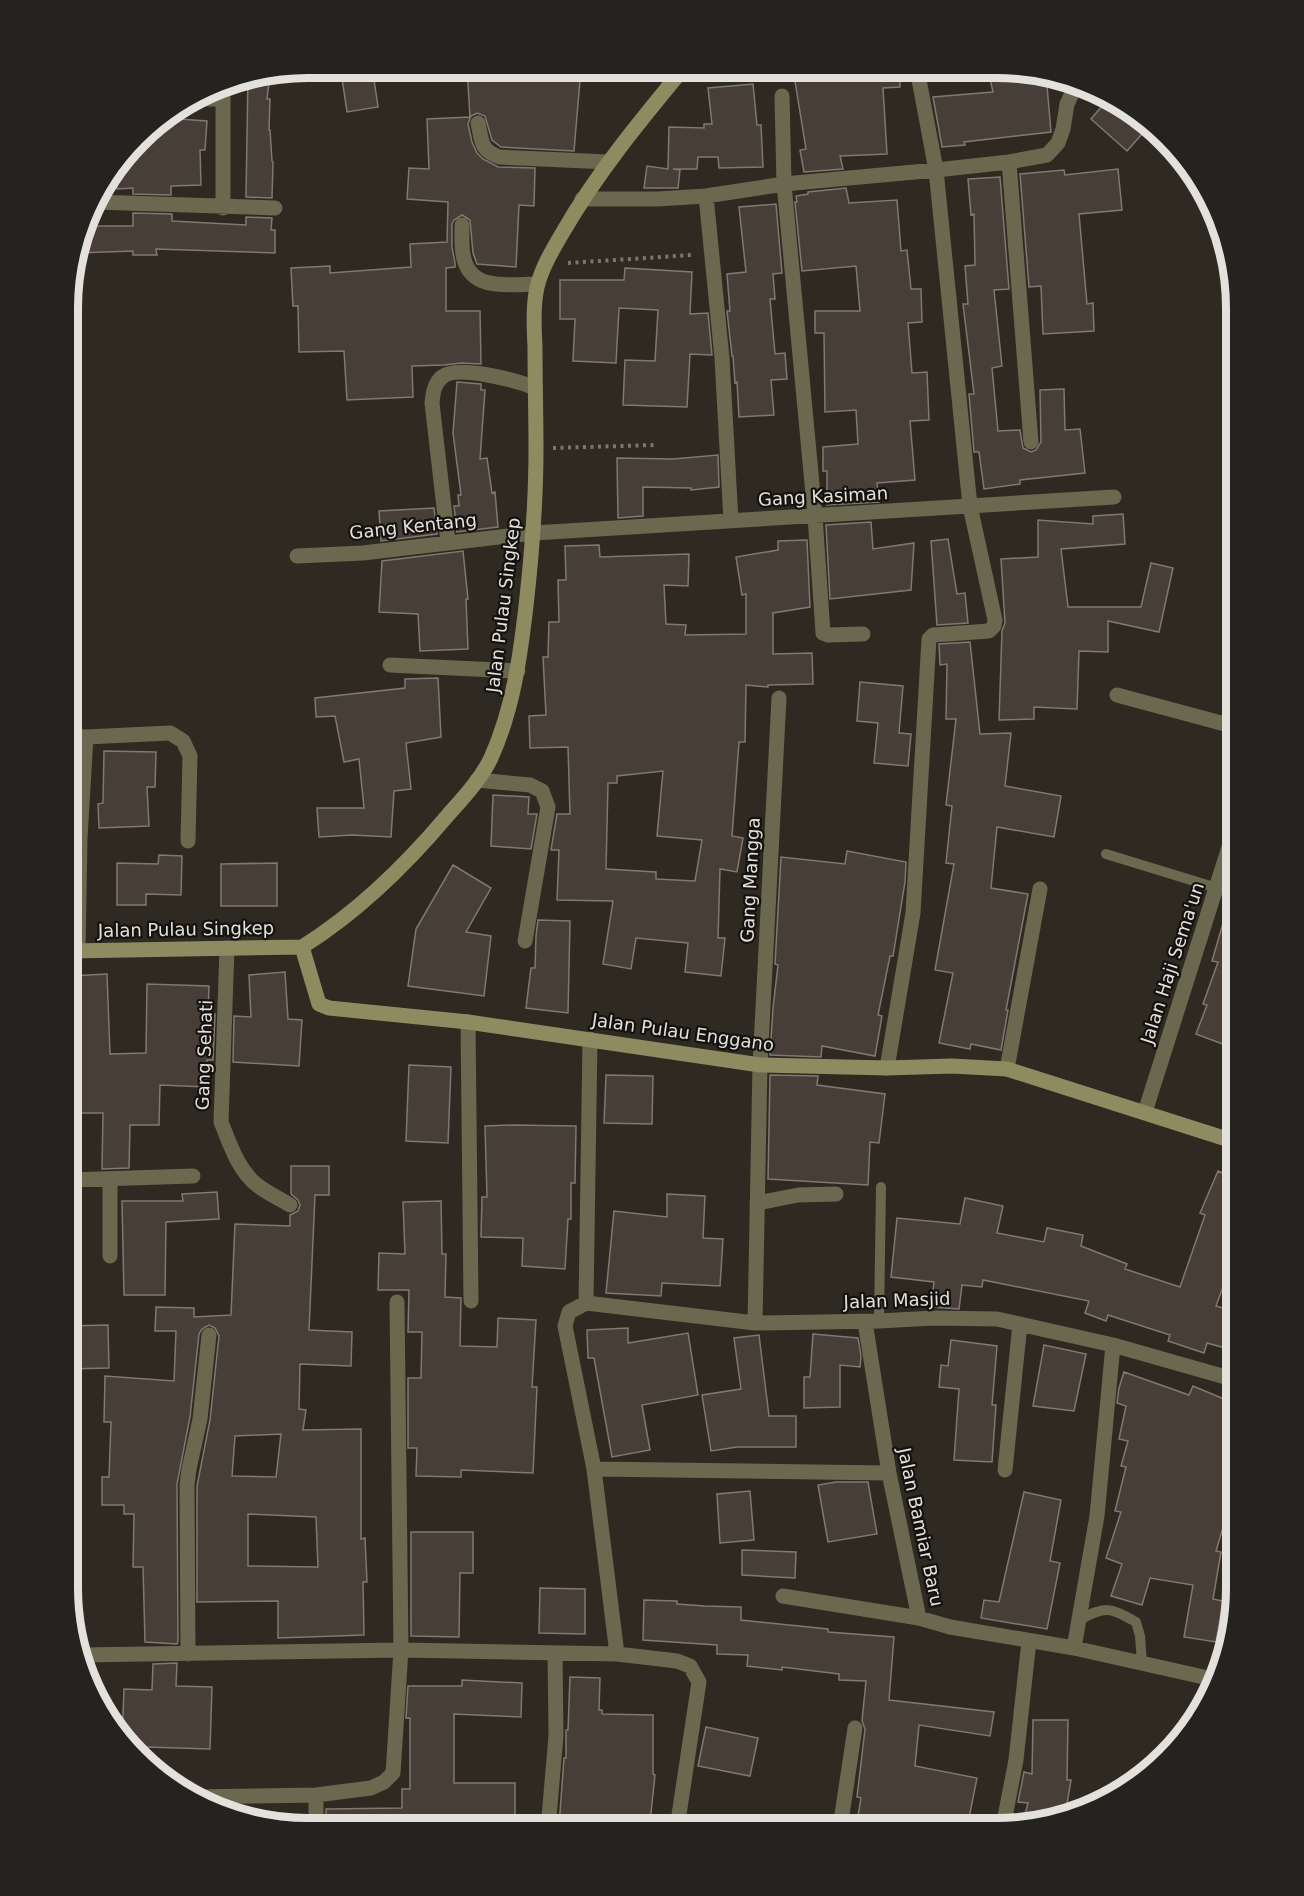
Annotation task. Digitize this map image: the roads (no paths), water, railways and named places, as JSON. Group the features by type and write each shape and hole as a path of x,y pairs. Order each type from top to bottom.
{"street":[{"name":"Jalan Pulau Singkep","path":"78,951 302,947 329,930 360,905 437,828 477,780 490,759 503,725 513,697 518,671 534,532 536,449 534,316 538,284 545,264 582,199 608,162 676,78"},
{"path":"887,1068 913,913 929,639 933,635 989,631 994,626 995,620 970,506 936,170 919,78"},
{"path":"582,199 657,199 706,196 784,184 1009,162 1047,155 1058,143 1064,129 1067,104 1073,91"},
{"path":"223,94 223,208"},
{"path":"782,96 784,184 815,516 823,633 828,635 863,634"},
{"path":"478,123 483,146 488,153 499,157 608,162"},
{"path":"1009,162 1031,442"},
{"path":"706,196 722,358 731,521"},
{"path":"104,202 275,208"},
{"path":"462,225 463,258 468,272 478,281 538,284"},
{"path":"448,542 432,403 434,387 443,376 455,372 500,376 535,388"},
{"name":"Gang Kasiman","path":"534,532 1114,497"},
{"name":"Gang Kentang","path":"297,556 371,552 534,532"},
{"path":"390,665 518,671"},
{"path":"1117,695 1226,724"},
{"name":"Gang Mangga","path":"754,1323 760,1065 779,698"},
{"path":"78,737 170,733 183,741 190,756 188,841"},
{"path":"78,870 86,737"},
{"path":"477,780 530,785 542,792 548,807 525,941"},
{"name":"Jalan Haji Sema'un","path":"1145,1112 1226,858"},
{"path":"1007,1069 1040,889"},
{"name":"Jalan Pulau Enggano","path":"302,947 319,1004 329,1008 468,1022 760,1065 887,1068 952,1066 1007,1069 1226,1139"},
{"name":"Gang Sehati","path":"227,948 221,1122 231,1148 246,1174 257,1185 290,1205"},
{"path":"468,1022 471,1300"},
{"path":"590,1039 586,1303 569,1312 565,1326 594,1469 617,1654"},
{"path":"78,1180 193,1176"},
{"path":"110,1179 110,1256"},
{"path":"757,1203 798,1195 836,1194"},
{"path":"211,1797 316,1795 371,1788 384,1782 393,1773 401,1650 397,1302"},
{"name":"Jalan Masjid","path":"586,1303 754,1323 872,1322 934,1317 997,1319 1113,1345 1226,1377"},
{"name":"Jalan Bamiar Baru","path":"872,1322 889,1473 919,1618 950,1627 1074,1648 1208,1678"},
{"path":"1005,1470 1020,1324"},
{"path":"188,1654 187,1485 200,1419 209,1335"},
{"path":"1074,1648 1097,1516 1113,1345"},
{"path":"594,1469 889,1473"},
{"path":"783,1596 919,1618"},
{"path":"1005,1818 1016,1760 1029,1641"},
{"path":"88,1655 401,1650 617,1654 678,1661 690,1666 699,1682 678,1818"},
{"path":"549,1817 556,1736 555,1653"},
{"path":"842,1818 855,1728"},
{"path":"316,1795 316,1818"}],"lane":[{"path":"1106,854 1217,888"},
{"path":"872,1322 881,1187"},
{"path":"1079,1620 1096,1611 1113,1609 1136,1622 1140,1636 1142,1663"}]}
